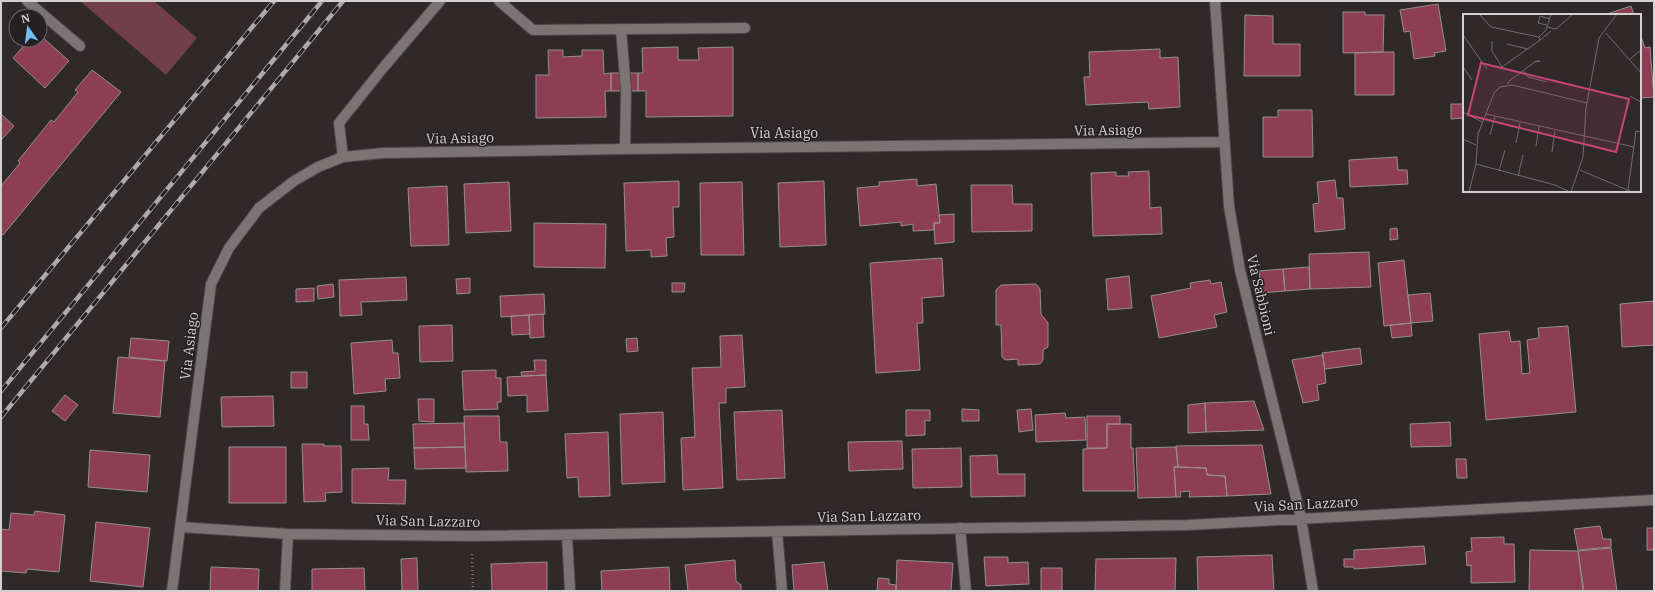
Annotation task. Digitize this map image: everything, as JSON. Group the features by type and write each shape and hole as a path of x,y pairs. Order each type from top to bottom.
{"street":[{"path":"27,1 80,46"},
{"path":"343,157 339,123 440,1"},
{"path":"499,1 532,30 746,28"},
{"name":"Via Sabbioni","path":"1215,1 1229,206 1240,270 1300,518 1313,591"},
{"path":"621,29 626,91 625,149"},
{"name":"Via Asiago","path":"172,591 211,284 228,248 259,208 294,181 318,167 343,157 383,153 625,149 1025,146 1225,142"},
{"name":"Via San Lazzaro","path":"180,527 288,534 472,536 1188,525 1654,500"},
{"path":"960,528 966,591"},
{"path":"778,531 782,591"},
{"path":"285,591 288,534"},
{"path":"567,535 570,591"}],"path":[{"path":"472,536 473,591"}],"shaded area":[{"path":"80,1 154,1 197,38 166,75"}],"building":[{"path":"1438,4 1446,51 1434,53 1435,56 1414,59 1410,31 1404,32 1400,10"},
{"path":"1631,6 1634,14 1607,14"},
{"path":"1343,12 1365,12 1365,15 1384,15 1383,52 1343,53"},
{"path":"1245,15 1273,16 1273,44 1300,44 1300,76 1244,76"},
{"path":"1641,37 1645,48 1650,47 1654,97 1641,98"},
{"path":"48,42 69,61 45,88 13,58 22,48 48,48"},
{"path":"678,47 678,60 699,60 698,48 733,47 733,116 646,117 646,91 638,91 638,73 643,73 642,48"},
{"path":"1160,49 1160,58 1178,57 1180,107 1149,109 1148,102 1086,105 1084,77 1090,77 1089,52"},
{"path":"548,50 563,50 563,57 582,56 582,50 603,50 604,74 611,73 611,91 605,91 606,117 536,118 536,75 549,75"},
{"path":"1394,52 1394,95 1355,95 1355,53"},
{"path":"92,70 121,92 3,235 1,234 1,186 20,163 18,161 51,120 54,122 78,92 75,90"},
{"path":"611,73 638,73 638,91 611,91"},
{"path":"1451,104 1463,104 1463,118 1451,119"},
{"path":"1278,110 1312,110 1313,157 1263,157 1263,117 1278,117"},
{"path":"1,114 14,126 1,140"},
{"path":"1397,157 1398,170 1407,170 1408,184 1350,187 1349,160"},
{"path":"1149,171 1150,208 1161,207 1162,234 1093,236 1091,173 1116,172 1116,176 1129,176 1128,172"},
{"path":"917,179 917,186 936,184 940,223 934,223 934,230 913,231 913,224 901,226 901,222 860,226 857,188 879,186 879,182"},
{"path":"1335,180 1337,198 1343,198 1345,229 1315,232 1313,204 1319,203 1317,182"},
{"path":"679,181 679,207 673,207 674,237 666,238 667,256 651,257 651,250 626,251 624,183"},
{"path":"824,181 826,245 780,247 778,183"},
{"path":"509,182 511,231 466,233 464,184"},
{"path":"742,182 744,255 701,255 700,183"},
{"path":"971,185 1012,185 1013,204 1032,204 1032,231 972,232"},
{"path":"447,186 449,245 411,246 408,188"},
{"path":"954,214 954,242 935,244 934,223 940,223 939,215"},
{"path":"534,223 606,224 605,268 534,267"},
{"path":"1397,228 1398,239 1390,240 1390,229"},
{"path":"1369,252 1371,287 1310,289 1309,254"},
{"path":"942,258 944,296 922,298 923,323 917,323 920,370 876,373 870,263"},
{"path":"1404,260 1411,323 1384,326 1378,263"},
{"path":"1309,267 1310,289 1285,291 1283,269"},
{"path":"1283,269 1285,291 1261,293 1259,271"},
{"path":"1129,276 1132,308 1108,310 1106,279"},
{"path":"406,277 407,300 361,302 362,315 340,316 339,280"},
{"path":"470,278 470,293 457,294 456,279"},
{"path":"1210,280 1211,284 1221,282 1227,312 1214,315 1217,327 1159,338 1151,296 1191,288 1190,283"},
{"path":"672,283 685,283 684,292 672,292"},
{"path":"333,284 334,297 318,299 317,286"},
{"path":"1036,284 1040,289 1041,314 1048,323 1048,347 1043,350 1043,360 1040,364 1018,365 1018,359 1005,360 1002,357 1001,325 996,325 996,290 1001,285"},
{"path":"314,288 314,301 296,302 296,289"},
{"path":"1430,293 1433,321 1411,323 1408,295"},
{"path":"544,294 545,314 501,317 500,296"},
{"path":"1654,301 1654,345 1622,347 1620,304"},
{"path":"543,314 544,337 530,338 529,315"},
{"path":"529,315 530,334 512,335 511,316"},
{"path":"1411,323 1412,336 1392,338 1390,325"},
{"path":"452,325 453,361 420,362 419,326"},
{"path":"1568,326 1576,412 1486,420 1479,334 1509,331 1511,342 1520,341 1522,374 1530,373 1527,340 1539,338 1538,328"},
{"path":"742,335 745,387 726,388 726,403 719,403 723,488 683,490 681,438 695,437 692,368 721,367 720,336"},
{"path":"131,338 169,341 167,361 129,357"},
{"path":"637,338 638,351 627,352 626,339"},
{"path":"392,340 393,353 398,353 400,378 385,379 386,391 354,394 351,343"},
{"path":"1360,348 1362,364 1325,369 1322,353"},
{"path":"1323,355 1326,383 1317,385 1319,400 1303,403 1292,360"},
{"path":"118,357 165,361 160,417 113,413"},
{"path":"534,360 546,360 546,375 522,376 521,372 535,371"},
{"path":"496,370 496,378 501,378 501,402 497,402 498,409 464,410 462,371"},
{"path":"291,372 307,372 307,388 291,388"},
{"path":"546,375 548,411 527,412 527,395 508,396 507,377"},
{"path":"65,395 78,405 65,421 52,411"},
{"path":"273,396 274,426 222,427 221,397"},
{"path":"418,399 434,399 434,422 419,421"},
{"path":"1254,401 1264,430 1206,432 1205,403"},
{"path":"1205,403 1206,432 1188,433 1188,405"},
{"path":"351,406 364,406 364,424 368,424 369,440 351,440"},
{"path":"962,409 979,410 979,421 962,421"},
{"path":"1031,409 1033,430 1019,432 1017,410"},
{"path":"782,410 785,478 737,480 734,412"},
{"path":"906,410 930,410 930,421 925,420 925,435 906,436"},
{"path":"663,412 665,482 622,484 620,414"},
{"path":"1065,413 1066,418 1085,417 1086,440 1036,442 1035,415"},
{"path":"464,416 499,416 500,442 507,442 508,471 466,472"},
{"path":"1087,416 1120,416 1120,424 1107,424 1107,448 1087,448"},
{"path":"1450,422 1451,446 1411,447 1410,424"},
{"path":"464,423 465,447 414,448 413,424"},
{"path":"1107,424 1131,424 1131,448 1133,448 1135,491 1083,491 1083,449 1107,448"},
{"path":"608,432 610,496 579,497 578,477 567,478 565,434"},
{"path":"902,441 903,469 849,471 848,442"},
{"path":"302,444 341,446 342,492 325,493 326,501 304,502"},
{"path":"1262,445 1271,494 1227,496 1225,476 1207,475 1206,468 1178,467 1176,446"},
{"path":"229,447 286,447 286,503 229,503"},
{"path":"465,447 466,468 415,469 414,448"},
{"path":"1176,447 1178,467 1174,467 1176,497 1138,498 1136,448"},
{"path":"961,448 962,487 913,488 912,449"},
{"path":"90,450 150,455 147,492 88,487"},
{"path":"997,455 998,474 1025,474 1025,496 971,497 970,456"},
{"path":"1456,459 1466,459 1467,478 1457,478"},
{"path":"1174,467 1206,468 1207,475 1225,476 1227,496 1189,497 1190,491 1180,492 1181,497 1176,497"},
{"path":"389,468 388,480 406,480 405,504 352,503 352,469"},
{"path":"35,511 65,515 59,572 27,569 26,573 1,571 1,529 9,530 11,513 34,515"},
{"path":"96,522 150,528 143,587 90,581"},
{"path":"1600,526 1603,539 1611,539 1611,547 1578,550 1574,529"},
{"path":"1647,528 1654,528 1654,550 1647,550"},
{"path":"1504,537 1504,544 1514,544 1515,582 1471,583 1471,565 1467,566 1466,552 1472,551 1471,538"},
{"path":"1424,546 1426,564 1354,569 1354,567 1344,567 1344,559 1354,559 1354,550"},
{"path":"1611,548 1617,591 1584,591 1578,551"},
{"path":"1530,550 1578,551 1583,591 1529,591"},
{"path":"1272,555 1274,591 1198,591 1197,557"},
{"path":"984,557 1008,557 1008,563 1028,562 1029,584 986,586"},
{"path":"417,558 418,591 402,591 401,559"},
{"path":"1176,558 1175,591 1095,591 1096,559"},
{"path":"735,560 736,581 741,585 741,591 688,591 685,565"},
{"path":"897,560 953,563 951,591 896,591"},
{"path":"547,562 547,591 492,591 491,564"},
{"path":"824,562 828,591 794,591 792,565"},
{"path":"211,567 259,569 258,591 210,591"},
{"path":"669,567 670,591 602,591 601,571"},
{"path":"364,568 365,591 312,591 312,569"},
{"path":"1041,568 1062,568 1062,591 1041,591"},
{"path":"878,578 889,579 889,584 896,585 896,591 877,591"}],"railway":[{"path":"1,328 274,1"},
{"path":"1,391 322,1"},
{"path":"1,417 343,1"}]}
